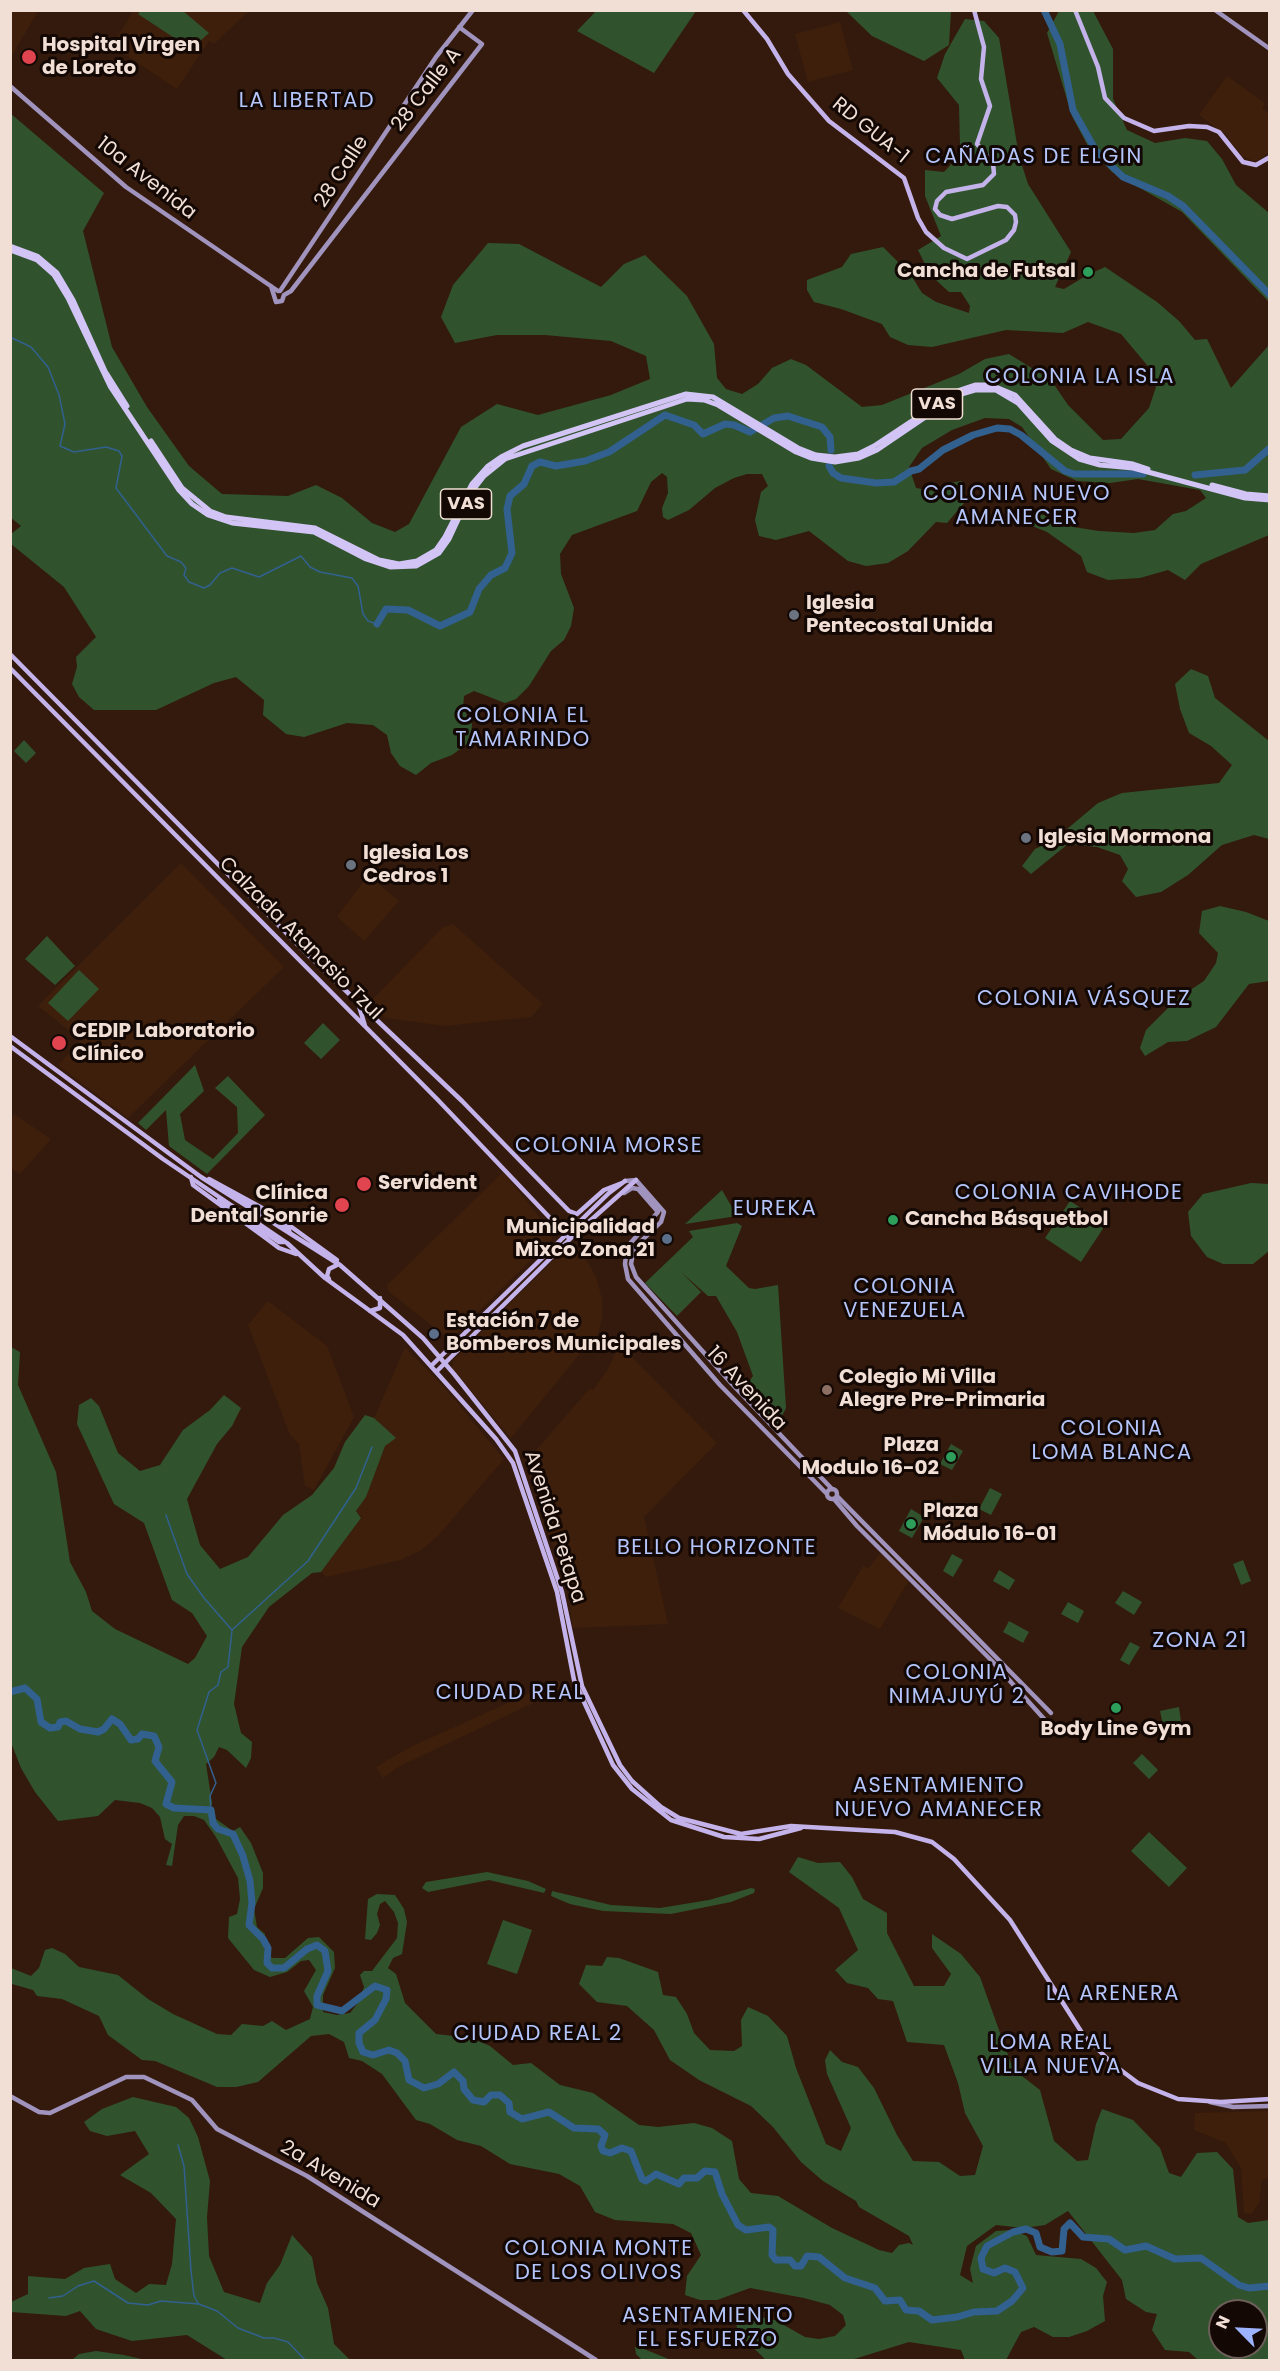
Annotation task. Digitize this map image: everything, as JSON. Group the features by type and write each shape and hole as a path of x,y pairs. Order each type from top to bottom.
{"highway":[{"name":"VAS","path":"11,248 37,256 65,284 105,371 174,478 194,502 223,521 315,530 377,564 399,568 416,566 434,557 445,546 470,494 497,464 525,451 660,404 687,399 719,403 767,432 816,457 845,459 877,450 950,399 975,390 996,390 1029,411 1054,440 1081,455 1133,464 1153,472 1245,498 1269,498"}],"main road":[{"name":"28 Calle","path":"279,293 383,134 473,10"},
{"name":"RD GUA-1","path":"743,10 767,39 788,74 829,121 904,178 918,218 926,232 944,248 967,259 1006,240 1014,230 1016,222 1015,215 1007,207 998,206 952,219 940,215 935,208 937,201 946,192 978,187 994,174 993,163 978,144 990,106 981,79 984,47 974,10"},
{"path":"1074,10 1098,67 1105,98 1124,118 1154,130 1189,126 1213,129 1222,135 1239,159 1252,165 1262,163 1269,157"},
{"path":"1215,10 1269,49"},
{"name":"28 Calle A","path":"279,293 291,291 482,44 459,27"},
{"name":"10a Avenida","path":"10,86 126,187 279,293"},
{"name":"Calzada Atanasio Tzul","path":"10,654 269,916 358,1004 462,1101 572,1213 579,1212 606,1189 623,1182"},
{"name":"Calzada Atanasio Tzul","path":"10,668 511,1175 557,1227 569,1235"},
{"path":"46,681 47,691 56,691"},
{"path":"267,905 269,916 280,918"},
{"path":"358,1004 365,1026"},
{"name":"Avenida Petapa","path":"10,1036 201,1177 347,1270 380,1298 445,1363 506,1437 514,1451 562,1592 582,1686 626,1774 667,1812 694,1823 741,1834 785,1826 911,1835 938,1846 1010,1920 1095,2048 1134,2080 1159,2093 1178,2099 1209,2102 1269,2099"},
{"name":"Avenida Petapa","path":"10,1046 191,1177 287,1243 336,1287 413,1344 509,1456 556,1592 574,1680 608,1755 625,1781 671,1820 724,1837 759,1839 801,1828"},
{"path":"45,1072 51,1065"},
{"path":"191,1177 263,1232 279,1242 284,1242"},
{"path":"191,1177 193,1185 279,1248 298,1255"},
{"path":"201,1177 209,1179 287,1223 340,1265"},
{"path":"209,1179 288,1228 290,1233"},
{"path":"577,1228 623,1182 636,1180"},
{"path":"432,1365 550,1251 636,1180"},
{"name":"16 Avenida","path":"607,1203 610,1204 635,1187 658,1212 627,1247 625,1264 628,1279 720,1385 830,1499 836,1497 837,1491 832,1489 776,1431 633,1271 634,1248 661,1222 665,1215 663,1209 636,1180"},
{"path":"550,1251 559,1237 557,1227"},
{"path":"437,1371 569,1235"},
{"path":"336,1287 327,1276 329,1269 335,1264 347,1270"},
{"path":"370,1311 380,1308 380,1298"},
{"path":"770,1437 776,1431"},
{"path":"827,1494 832,1489"},
{"path":"836,1497 1051,1713"},
{"path":"836,1497 857,1526 992,1661 1045,1720"},
{"name":"2a Avenida","path":"10,2096 42,2113 58,2111 126,2077 144,2077 192,2100 217,2129 318,2182 596,2361"},
{"path":"1209,2102 1222,2106 1269,2106"}],"shaded area":[{"path":"10,11 38,11 11,57 10,57"},
{"path":"130,11 249,11 214,44 209,41 177,89 112,46 132,13"},
{"path":"840,22 853,70 808,82 795,34"},
{"path":"1227,76 1265,103 1262,108 1269,113 1269,152 1259,160 1253,161 1242,156 1226,135 1199,115"},
{"path":"181,863 284,967 128,1118 58,1065 81,1040 38,1006"},
{"path":"368,875 399,901 364,941 337,917"},
{"path":"453,924 543,1004 531,1017 445,1026 385,1018 371,1001 443,927"},
{"path":"14,1114 51,1139 20,1174 11,1168 11,1119"},
{"path":"503,1172 549,1229 552,1239 450,1340 388,1291 387,1285"},
{"path":"572,1242 585,1257 596,1277 602,1299 602,1319 597,1336 588,1354 583,1350 511,1438 452,1368 454,1359"},
{"path":"268,1301 327,1346 354,1417 314,1490 305,1486 299,1444 290,1435 248,1325"},
{"path":"619,1344 717,1443 644,1517 668,1624 573,1628 568,1592 525,1463 589,1389 593,1390 608,1369"},
{"path":"405,1347 443,1386 504,1459 438,1536 420,1551 400,1560 326,1577 321,1572 362,1517 356,1512 366,1497 385,1446 395,1438 374,1418"},
{"path":"880,1553 909,1580 880,1629 838,1608 863,1566 869,1568"},
{"path":"559,1680 563,1689 398,1767 383,1778 376,1767 410,1747"},
{"path":"1269,2111 1269,2177 1262,2180 1259,2203 1252,2214 1244,2213 1241,2168 1226,2143 1194,2130 1195,2113"}],"green space":[{"path":"141,10 183,11 209,33 191,49 138,14"},
{"path":"597,10 696,11 654,73 577,31"},
{"path":"846,11 951,11 949,45 924,61 872,36"},
{"path":"1059,11 1093,11 1113,49 1113,99 1127,130 1155,143 1185,138 1207,141 1222,159 1236,185 1269,213 1269,302 1182,212 1112,172 1089,148 1072,116 1047,33"},
{"path":"965,19 984,21 999,38 1019,156 1028,184 1071,252 1055,287 1064,289 1084,277 1081,274 1089,266 1094,272 1105,267 1157,302 1179,321 1195,340 1207,339 1231,388 1269,345 1269,535 1201,564 1185,580 1168,570 1140,578 1108,580 1087,572 1081,556 1047,532 1030,525 1031,514 1044,515 1067,526 1134,533 1155,530 1173,514 1186,511 1206,498 1200,490 1138,479 1110,483 1077,481 1051,469 1022,427 1009,419 985,418 952,430 922,448 909,467 916,488 934,491 949,483 962,481 959,491 965,502 947,523 936,522 908,551 888,563 866,566 848,561 809,531 776,540 759,536 755,520 761,492 768,486 762,474 747,474 734,478 715,488 689,510 668,520 663,517 662,508 668,493 667,477 662,473 651,482 637,511 572,535 560,554 561,574 574,608 571,626 564,640 551,651 529,686 516,699 505,703 474,691 464,696 463,708 472,724 471,736 467,744 452,755 431,763 416,775 400,766 391,753 387,735 373,725 347,723 304,737 286,734 263,715 264,700 236,677 214,683 156,710 94,710 79,697 72,684 77,667 76,657 96,637 64,587 11,544 11,534 21,526 10,517 10,113 104,193 83,231 112,347 147,407 189,466 222,494 288,496 316,485 342,498 372,523 395,532 409,524 461,427 497,404 538,415 611,395 650,379 646,356 611,341 545,335 497,335 455,343 441,317 453,285 488,243 519,244 601,287 624,264 645,255 687,296 714,344 717,378 726,389 742,394 758,384 772,368 791,359 806,365 862,407 882,405 959,374 985,359 1009,354 1051,380 1068,405 1103,440 1121,439 1149,408 1156,387 1152,371 1121,334 1088,322 1063,333 1006,330 932,347 908,345 890,337 882,324 814,302 807,290 807,280 842,267 851,254 883,247 911,275 922,293 936,302 969,313 970,306 961,292 949,292 937,281 918,250 941,236 925,196 925,170 944,172 956,159 960,145 959,105 937,78 945,54"},
{"path":"1191,669 1208,676 1215,698 1269,741 1269,839 1254,835 1222,845 1188,875 1161,892 1136,897 1122,881 1128,869 1120,855 1097,847 1068,844 1031,874 1022,866 1035,849 1054,840 1098,803 1122,793 1219,783 1232,765 1211,746 1189,733 1180,709 1175,684"},
{"path":"24,740 36,753 26,763 14,751"},
{"path":"1220,906 1246,912 1269,921 1269,981 1249,984 1216,1027 1187,1041 1168,1042 1145,1056 1140,1048 1146,1030 1178,998 1204,981 1216,963 1218,953 1199,933 1202,911"},
{"path":"47,936 75,966 55,985 25,959"},
{"path":"79,970 99,989 68,1021 48,1003"},
{"path":"323,1023 340,1040 321,1059 304,1043"},
{"path":"195,1065 204,1091 180,1114 185,1140 213,1159 238,1133 237,1107 215,1088 228,1076 265,1115 207,1174 169,1146 166,1110 146,1130 138,1123"},
{"path":"1251,1183 1269,1184 1269,1251 1253,1264 1223,1264 1207,1257 1191,1236 1188,1212 1203,1194"},
{"path":"722,1190 737,1216 685,1224"},
{"path":"1070,1201 1106,1224 1081,1262 1045,1238"},
{"path":"737,1223 742,1226 726,1266 749,1288 778,1285 786,1408 777,1426 744,1389 753,1376 737,1332 716,1296 708,1296 681,1272 701,1292 677,1316 645,1283 693,1237 689,1231"},
{"path":"11,1347 20,1352 18,1385 56,1472 70,1562 86,1592 92,1611 115,1629 188,1664 195,1658 207,1636 192,1613 172,1600 144,1523 114,1504 77,1424 79,1405 91,1398 99,1406 118,1453 140,1471 160,1465 183,1430 210,1410 224,1395 241,1408 232,1426 217,1444 187,1499 200,1545 220,1569 248,1557 283,1515 312,1495 334,1468 345,1442 365,1415 374,1418 396,1438 385,1446 366,1497 356,1511 361,1518 321,1572 312,1573 269,1607 242,1647 234,1704 241,1733 252,1742 251,1758 246,1768 227,1750 219,1747 214,1757 206,1764 212,1803 209,1814 233,1831 240,1827 251,1843 263,1873 263,1888 254,1909 257,1927 265,1934 264,1949 272,1958 285,1958 308,1938 319,1937 334,1952 335,1968 323,1995 323,2012 337,2015 350,2013 358,2003 364,1987 360,1975 364,1971 372,1971 397,1938 398,1923 394,1912 385,1901 380,1904 377,1914 380,1925 377,1933 371,1940 365,1939 368,1899 377,1894 395,1895 404,1909 407,1922 402,1954 393,1958 388,1968 396,1974 405,2003 436,2034 471,2038 490,2046 513,2065 531,2063 560,2085 593,2093 639,2125 658,2127 694,2123 712,2128 732,2141 739,2179 751,2193 778,2196 832,2228 879,2250 892,2253 899,2245 909,2243 913,2245 909,2236 859,2207 856,2201 823,2181 801,2162 773,2127 751,2106 699,2080 670,2060 654,2030 627,2006 597,2002 579,1984 586,1965 602,1966 607,1957 619,1958 658,1972 663,1995 676,1997 687,2014 694,2033 710,2050 734,2051 742,2046 741,2020 748,2007 768,2016 787,2036 796,2068 826,2144 841,2151 851,2128 827,2074 825,2060 830,2050 842,2062 858,2067 874,2088 897,2135 913,2161 939,2162 960,2176 975,2175 983,2146 965,2113 958,2083 944,2045 907,2042 893,2001 878,1999 868,1988 847,1983 835,1970 858,1950 839,1908 789,1872 798,1857 818,1863 840,1862 852,1877 863,1899 887,1913 887,1933 914,1986 944,1986 951,1974 932,1948 932,1934 961,1954 980,1977 1013,2069 1040,2090 1054,2141 1077,2161 1088,2160 1096,2124 1102,2109 1133,2120 1160,2148 1169,2173 1181,2177 1197,2153 1217,2152 1233,2169 1238,2217 1248,2223 1269,2220 1269,2360 1198,2360 1189,2352 1165,2350 1152,2330 1157,2314 1146,2312 1126,2299 1122,2280 1068,2211 1045,2225 1024,2228 996,2225 967,2246 960,2275 973,2283 970,2269 976,2246 996,2231 1011,2230 1027,2236 1036,2255 1081,2259 1096,2268 1107,2282 1103,2296 1105,2321 1087,2331 1069,2337 1053,2337 1034,2327 1021,2332 1006,2360 965,2360 961,2350 909,2342 851,2360 766,2360 738,2333 735,2318 748,2315 775,2320 805,2337 819,2339 835,2336 846,2325 843,2315 830,2305 750,2288 717,2300 700,2300 685,2295 687,2276 701,2255 691,2233 673,2224 615,2220 595,2212 580,2186 559,2174 510,2164 481,2146 457,2140 430,2124 416,2120 382,2074 362,2061 349,2058 344,2042 329,2034 311,2036 258,2082 236,2087 217,2087 155,2061 142,2060 108,2035 99,2016 62,1999 37,1996 33,1990 12,1984 11,1968 31,1976 39,1968 45,1950 52,1948 65,1954 79,1967 118,1975 148,1999 173,2014 217,2034 231,2035 242,2024 263,2026 272,2021 286,2030 310,2019 313,2007 304,1991 316,1970 309,1960 301,1961 287,1972 270,1977 254,1970 228,1938 229,1917 237,1914 240,1899 238,1878 204,1820 194,1816 184,1816 178,1825 172,1866 166,1865 172,1844 165,1839 160,1817 152,1808 140,1803 115,1800 98,1816 58,1821 35,1792 21,1768 10,1740"},
{"name":"Plaza Modulo 16-02","path":"951,1444 963,1451 952,1470 940,1464"},
{"path":"990,1488 1002,1494 991,1515 979,1509"},
{"name":"Plaza Módulo 16-01","path":"911,1509 924,1517 912,1538 899,1531"},
{"path":"952,1554 963,1560 953,1577 943,1571"},
{"path":"1243,1560 1251,1581 1241,1585 1233,1564"},
{"path":"999,1570 1015,1580 1009,1590 993,1581"},
{"path":"1123,1591 1142,1602 1134,1615 1115,1603"},
{"path":"1068,1602 1084,1611 1078,1623 1061,1614"},
{"path":"1009,1621 1029,1632 1023,1643 1003,1632"},
{"path":"1130,1642 1140,1647 1129,1665 1120,1660"},
{"path":"1179,1707 1181,1722 1163,1725 1160,1711"},
{"path":"1142,1754 1158,1770 1149,1779 1133,1763"},
{"path":"1149,1832 1187,1868 1169,1887 1131,1851"},
{"path":"487,1872 528,1881 546,1889 544,1893 489,1880 428,1892 422,1888 426,1882"},
{"path":"751,1888 755,1889 754,1893 731,1902 671,1914 603,1911 570,1904 551,1896 552,1891 611,1905 660,1908 709,1900"},
{"path":"503,1920 532,1930 517,1974 487,1964"},
{"path":"133,2097 176,2107 189,2118 198,2137 210,2181 207,2217 209,2256 224,2292 260,2303 267,2283 280,2265 292,2235 312,2257 317,2283 328,2308 334,2344 350,2360 227,2360 187,2335 132,2341 96,2329 80,2311 66,2316 11,2312 11,2302 28,2294 28,2276 65,2279 84,2268 110,2264 115,2279 136,2293 149,2284 166,2285 172,2264 176,2219 151,2193 120,2175 149,2154 135,2131 107,2136 90,2131 84,2122 102,2109"},
{"path":"635,2347 671,2360 642,2360 636,2354"},
{"path":"96,2351 146,2360 72,2360 79,2354"}],"waterway":[{"path":"1044,10 1060,44 1073,110 1096,151 1123,177 1168,196 1183,206 1270,295"},
{"path":"10,337 31,347 48,367 59,395 65,424 60,446 74,452 106,447 119,451 122,456 116,488 167,556 181,562 186,568 184,575 189,582 204,588 210,585 220,573 232,568 259,577 301,556 310,567 320,572 352,578 358,586 363,614 368,621 377,624"},
{"path":"377,624 386,609 408,610 440,626 470,612 479,589 491,575 505,568 512,553 507,509 510,496 524,484 532,466 540,462 556,466 585,461 609,452 665,415 694,425 703,434 725,424 750,432 774,418 788,416 822,427 830,437 831,450"},
{"path":"829,466 833,473 841,478 876,483 894,482 911,471 919,469 943,450 973,435 997,428 1010,429 1021,435 1065,471 1074,474 1143,474"},
{"path":"1195,475 1245,470 1270,448"},
{"path":"211,1810 210,1796 216,1783 197,1730 209,1692 218,1685 221,1672 228,1667 232,1630 308,1561 356,1488 372,1447"},
{"path":"166,1515 187,1574 232,1630"},
{"path":"10,1692 25,1688 37,1699 41,1722 50,1728 58,1727 60,1722 66,1721 80,1729 98,1732 104,1729 112,1719 120,1724 131,1740 138,1739 142,1734 154,1736 159,1747 155,1761 172,1782 166,1804 174,1808 211,1810 213,1823 218,1829 233,1834 243,1856 250,1881 252,1903 249,1925 263,1939 268,1948 267,1963 272,1968 284,1968 307,1949 317,1945 325,1951 328,1971 317,1996 317,2005 342,2011 375,1986 387,1990 386,1999 375,2020 359,2033 359,2043 363,2052 373,2055 389,2050 397,2053 405,2061 409,2080 424,2088 438,2084 454,2072 463,2081 464,2089 473,2100 484,2102 491,2095 500,2095 509,2103 510,2112 522,2119 549,2112 574,2128 598,2129 605,2135 601,2146 603,2151 610,2153 622,2148 631,2151 642,2179 646,2181 656,2174 679,2184 684,2178 697,2178 705,2171 715,2172 722,2194 738,2225 746,2230 769,2227 773,2230 772,2255 776,2260 790,2260 795,2266 801,2266 807,2256 819,2257 845,2278 875,2288 885,2301 900,2300 906,2310 919,2311 932,2320 957,2317 974,2312 997,2311 1012,2301 1023,2288 1015,2272 1005,2268 994,2273 983,2269 981,2258 987,2246 1013,2232 1026,2229 1036,2233 1040,2247 1052,2252 1062,2251 1064,2229 1070,2223 1083,2237 1109,2239 1125,2250 1146,2246 1175,2259 1201,2258 1239,2285 1249,2288 1270,2286"},
{"path":"178,2145 184,2166 191,2271 194,2296 198,2303"},
{"path":"49,2298 63,2296 78,2286 94,2281 128,2303 148,2305 161,2301 199,2304 217,2311 238,2328 264,2338 288,2342 305,2360"}],"place":[{"name":"Hospital Virgen de Loreto","path":"29,57"},
{"name":"Cancha de Futsal","path":"1088,272"},
{"name":"Iglesia Pentecostal Unida","path":"794,615"},
{"name":"Iglesia Mormona","path":"1026,838"},
{"name":"Iglesia Los Cedros 1","path":"351,865"},
{"name":"CEDIP Laboratorio Clínico","path":"59,1043"},
{"name":"Servident","path":"364,1184"},
{"name":"Clínica Dental Sonrie","path":"342,1205"},
{"name":"Cancha Básquetbol","path":"893,1220"},
{"name":"Municipalidad Mixco Zona 21","path":"667,1239"},
{"name":"Estación 7 de Bomberos Municipales","path":"434,1334"},
{"name":"Colegio Mi Villa Alegre Pre-Primaria","path":"827,1390"},
{"name":"Plaza Modulo 16-02","path":"951,1457"},
{"name":"Plaza Módulo 16-01","path":"911,1524"},
{"name":"Body Line Gym","path":"1116,1708"}],"district":[{"name":"LA LIBERTAD","path":"307,102"},
{"name":"CAÑADAS DE ELGIN","path":"1034,158"},
{"name":"COLONIA LA ISLA","path":"1080,378"},
{"name":"COLONIA NUEVO AMANECER","path":"1017,507"},
{"name":"COLONIA EL TAMARINDO","path":"523,729"},
{"name":"COLONIA VÁSQUEZ","path":"1084,1000"},
{"name":"COLONIA MORSE","path":"609,1147"},
{"name":"COLONIA CAVIHODE","path":"1069,1194"},
{"name":"EUREKA","path":"775,1210"},
{"name":"COLONIA VENEZUELA","path":"905,1300"},
{"name":"COLONIA LOMA BLANCA","path":"1112,1442"},
{"name":"BELLO HORIZONTE","path":"717,1549"},
{"name":"ZONA 21","path":"1200,1641"},
{"name":"COLONIA NIMAJUYÚ 2","path":"957,1686"},
{"name":"CIUDAD REAL","path":"510,1694"},
{"name":"ASENTAMIENTO NUEVO AMANECER","path":"939,1799"},
{"name":"LA ARENERA","path":"1113,1995"},
{"name":"CIUDAD REAL 2","path":"538,2035"},
{"name":"LOMA REAL VILLA NUEVA","path":"1051,2056"},
{"name":"COLONIA MONTE DE LOS OLIVOS","path":"599,2262"},
{"name":"ASENTAMIENTO EL ESFUERZO","path":"708,2329"}]}
